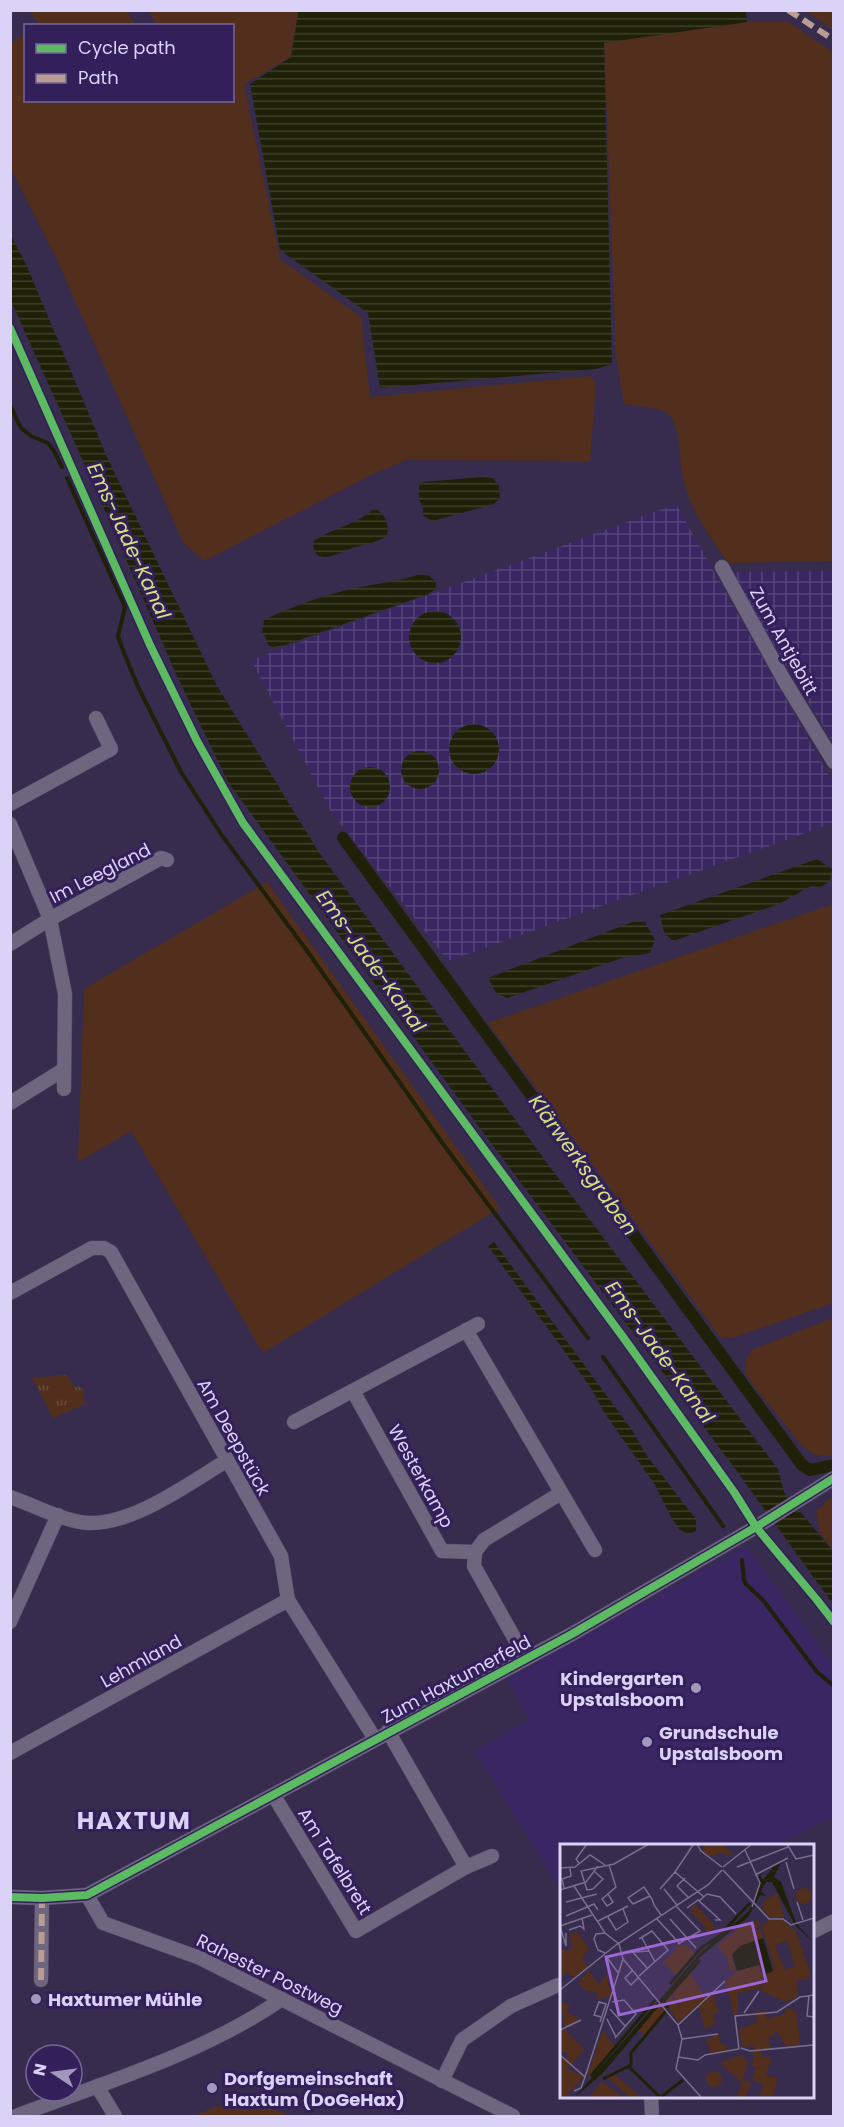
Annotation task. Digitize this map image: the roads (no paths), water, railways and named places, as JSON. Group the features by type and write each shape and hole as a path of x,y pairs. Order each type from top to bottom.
{"street":[{"name":"Zum Antjebitt","path":"722,567 784,680 834,762"},
{"path":"10,804 111,748 96,718"},
{"path":"10,824 50,919 65,994 64,1089"},
{"name":"Im Leegland","path":"10,944 50,919 161,858 167,860"},
{"path":"10,1103 63,1070"},
{"name":"Am Deepstück","path":"10,1293 92,1248 104,1248 111,1252 281,1556 288,1600 375,1739"},
{"path":"294,1422 472,1327 561,1493 595,1550"},
{"name":"Westerkamp","path":"353,1390 442,1551 475,1552"},
{"path":"10,1497 58,1515 88,1523 117,1520 142,1510 226,1461"},
{"name":"Zum Haxtumerfeld","path":"87,1895 274,1796 388,1731 526,1659 802,1500 834,1478"},
{"path":"526,1659 474,1566 475,1552 484,1540 561,1493"},
{"path":"10,1622 58,1515"},
{"name":"Lehmland","path":"10,1753 288,1600"},
{"path":"388,1731 466,1867"},
{"name":"Am Tafelbrett","path":"274,1796 356,1931 466,1867 492,1856"},
{"path":"10,1897 42,1898 87,1895"},
{"name":"Rahester Postweg","path":"87,1895 103,1923 200,1958 513,2116"},
{"path":"41,1980 42,1898"},
{"path":"814,1931 834,1921"},
{"path":"442,2081 462,2040 511,2006 558,1985"},
{"path":"16,2116 197,2047 259,2015 282,1999"},
{"path":"98,2086 114,2116"},
{"path":"651,2097 652,2116"}],"water":[{"path":"297,11 746,11 747,22 604,43 612,364 596,369 380,388 368,313 280,250 250,84 291,57"},
{"name":"Ems-Jade-Kanal","path":"10,234 26,264 107,457 216,684 318,851 547,1163 778,1469 784,1492 833,1551 833,1604 733,1466 479,1127 228,782 176,674 11,301"},
{"path":"493,478 499,486 500,498 494,504 433,521 423,516 419,486 423,482"},
{"path":"372,510 378,510 385,519 387,536 329,557 318,555 314,550 313,542 320,537 358,520"},
{"path":"420,574 428,575 436,582 436,589 428,594 285,645 273,647 268,645 262,634 264,620 299,605 336,593"},
{"path":"430,611 440,611 449,615 457,623 461,637 457,651 449,659 440,663 430,663 421,659 413,651 409,642 409,632 413,623 421,615"},
{"path":"469,724 479,724 492,731 499,744 499,754 492,767 479,774 469,774 460,770 453,763 449,754 449,744 453,735 460,728"},
{"path":"420,751 434,756 439,770 434,784 420,789 406,784 401,770 406,756"},
{"path":"370,767 384,773 390,787 384,801 370,807 356,801 350,787 356,773"},
{"path":"817,859 832,869 830,881 821,887 811,886 779,904 673,941 664,932 660,915"},
{"path":"632,922 645,922 655,940 650,953 622,958 507,998 496,993 488,978"},
{"path":"494,1242 632,1430 647,1456 696,1519 696,1531 688,1534 680,1530 672,1519 655,1485 604,1412 591,1388 488,1246"}],"waterway":[{"path":"10,405 21,428 31,436 48,443 62,467"},
{"path":"67,478 125,607 118,636 124,653 139,689 181,772 221,834 310,955 443,1144 588,1338"},
{"name":"Klärwerksgraben","path":"343,838 802,1465 810,1470 834,1465"},
{"path":"603,1357 723,1526"},
{"path":"742,1560 746,1584 763,1600 817,1672 834,1686"}],"place":[{"name":"Kindergarten Upstalsboom","path":"696,1688"},
{"name":"Grundschule Upstalsboom","path":"647,1742"},
{"name":"Haxtumer Mühle","path":"36,1999"},
{"name":"Dorfgemeinschaft Haxtum (DoGeHax)","path":"212,2088"}],"district":[{"name":"HAXTUM","path":"134,1820"}]}
